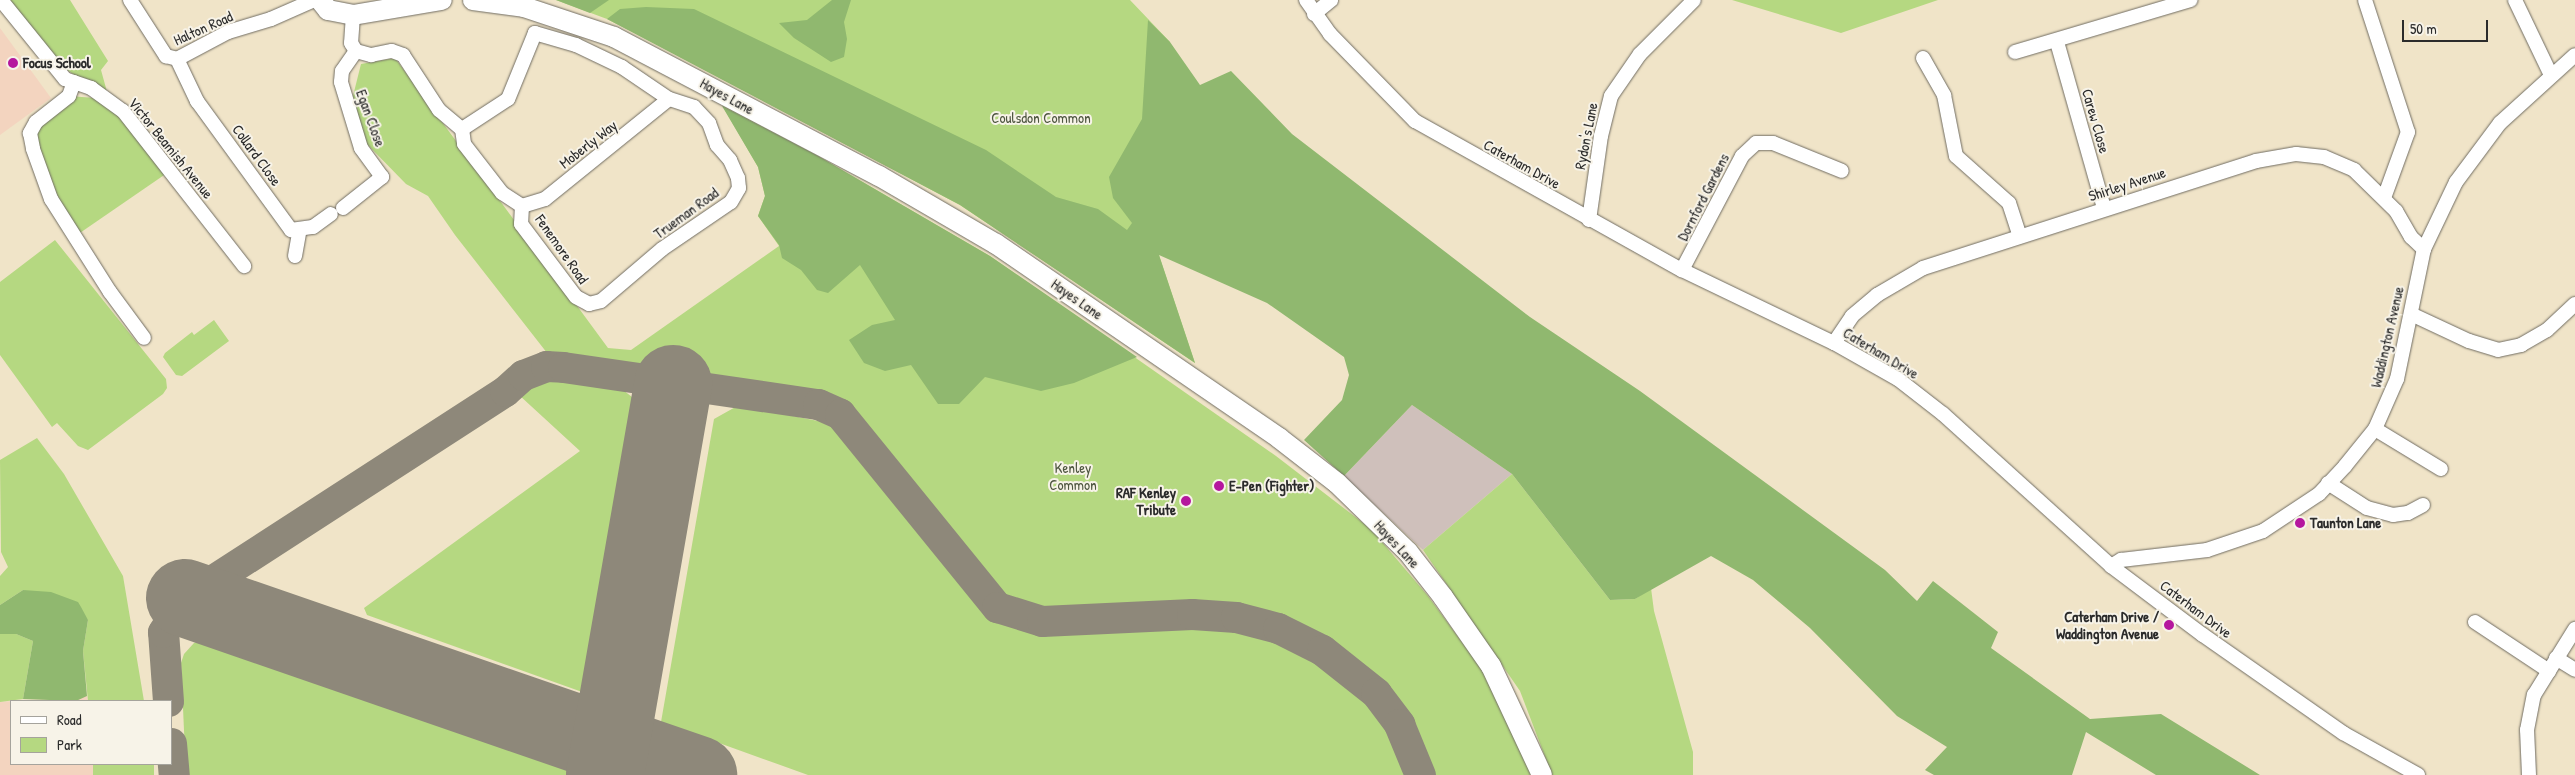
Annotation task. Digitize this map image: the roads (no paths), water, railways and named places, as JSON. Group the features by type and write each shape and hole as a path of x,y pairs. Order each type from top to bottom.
{"street":[{"name":"Victor Beamish Avenue","path":"1,0 55,69 74,82 91,88 124,112 244,266"},
{"name":"Halton Road","path":"130,0 166,56 177,59 228,32 271,20 314,0"},
{"path":"320,0 328,10 353,15 442,0"},
{"name":"Hayes Lane","path":"472,0 524,7 614,37 879,176 996,244 1279,438 1344,490 1408,552 1443,597 1491,666 1542,775"},
{"name":"Caterham Drive","path":"1306,0 1314,14 1373,82 1415,121 1589,220 1682,270 1834,343 1898,379 1943,414 2111,566 2202,635 2343,734 2418,775"},
{"path":"1314,14 1331,0"},
{"name":"Rydon's Lane","path":"1589,220 1601,136 1611,96 1640,54 1694,0"},
{"path":"2016,52 2057,42 2190,0"},
{"path":"2365,0 2408,132 2384,198"},
{"path":"2515,0 2551,75"},
{"path":"353,15 351,43 356,51 371,55 392,51 403,55 439,110 462,129 508,99 535,33 576,45 622,67 669,99"},
{"name":"Carew Close","path":"2057,42 2104,208"},
{"name":"Egan Close","path":"300,229 313,227 382,177 361,148 341,82 342,70 356,51"},
{"name":"Waddington Avenue","path":"2111,566 2121,560 2206,550 2238,541 2263,531 2290,514 2328,484 2375,429 2397,379 2424,249 2456,182 2476,152 2500,123 2551,75 2575,56"},
{"path":"1923,58 1944,95 1956,156 2009,203 2020,236"},
{"name":"Collard Close","path":"177,59 197,101 291,230 300,229"},
{"path":"74,82 68,96 36,122 30,133 33,149 51,199 110,292 144,338"},
{"name":"Moberly Way","path":"522,206 545,199 669,99"},
{"name":"Trueman Road","path":"601,300 662,249 731,202 739,188 738,178 730,160 717,145 709,123 694,107 669,99"},
{"name":"Fenemore Road","path":"462,129 464,144 502,193 522,206 521,224 576,297 589,304 601,300"},
{"name":"Dornford Gardens","path":"1682,270 1742,156 1756,143 1773,143 1842,171"},
{"name":"Shirley Avenue","path":"1834,343 1852,316 1877,295 1923,268 2104,208 2256,161 2296,154 2324,157 2354,170 2384,198 2411,237 2424,249"},
{"path":"295,256 300,229"},
{"path":"2410,314 2469,341 2498,350 2521,345 2547,330 2575,304"},
{"path":"2375,429 2441,469"},
{"path":"2328,484 2367,508 2393,515 2408,513 2423,505"},
{"path":"2475,622 2549,671"},
{"path":"2529,775 2527,730 2534,696 2575,629"},
{"path":"2556,658 2575,670"}],"place":[{"name":"Focus School","path":"13,63"},
{"name":"E-Pen (Fighter)","path":"1219,486"},
{"name":"RAF Kenley Tribute","path":"1186,501"},
{"name":"Taunton Lane","path":"2300,523"},
{"name":"Caterham Drive / Waddington Avenue","path":"2169,625"}],"park label":[{"name":"Coulsdon Common","path":"1041,118"},
{"name":"Kenley Common","path":"1073,476"}]}
